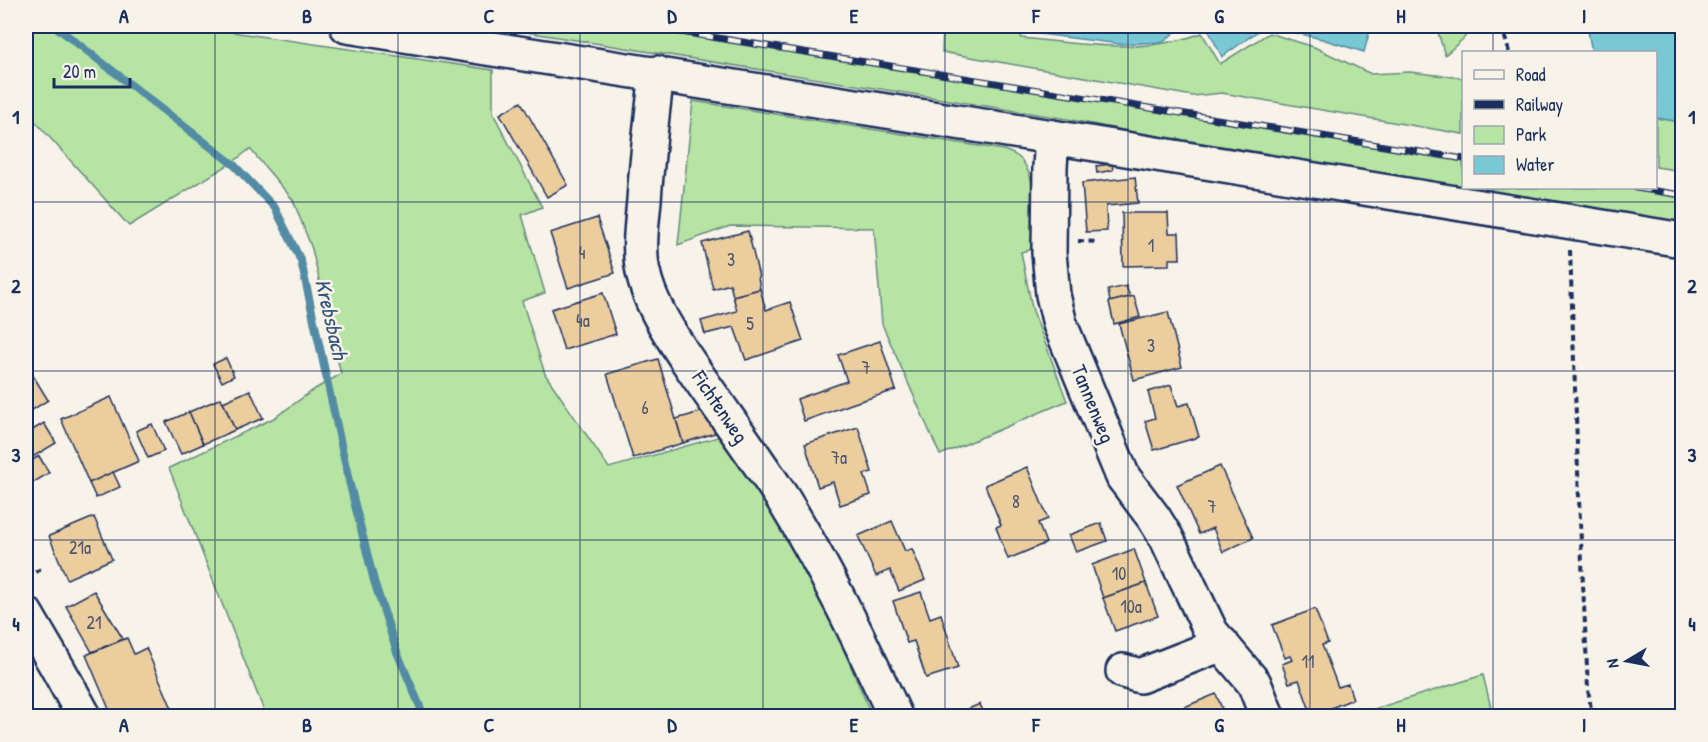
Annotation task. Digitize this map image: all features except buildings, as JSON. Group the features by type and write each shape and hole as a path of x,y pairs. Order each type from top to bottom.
{"street":[{"path":"347,26 657,73 1683,240"},
{"name":"Fichtenweg","path":"657,73 640,244 643,273 653,301 670,333 782,498 824,568 895,717"},
{"name":"Tannenweg","path":"1052,137 1049,253 1053,296 1060,324 1123,477 1167,539 1211,632 1254,683 1267,717"},
{"path":"26,614 84,717"},
{"path":"1123,671 1140,676 1222,644"}],"path":[{"path":"1502,26 1509,51"},
{"path":"1569,257 1588,688 1592,717"},
{"path":"26,578 43,568"}],"green space":[{"path":"26,26 191,26 493,70 493,113 542,207 522,215 545,293 522,301 545,374 609,468 721,436 768,499 829,615 872,716 266,716 169,468 274,418 341,374 312,249 293,200 250,149 233,162 129,226 26,111"},
{"path":"489,26 644,26 1462,159 1462,188 1147,135 1067,119"},
{"path":"943,26 1014,26 1022,38 1113,46 1158,44 1202,33 1220,64 1269,33 1314,47 1371,74 1410,72 1462,78 1462,134 1222,93 1193,96 942,52"},
{"path":"1436,26 1474,26 1445,55"},
{"path":"693,101 1004,150 1017,156 1029,174 1034,199 1036,248 1021,252 1032,308 1067,401 940,455 882,324 874,228 730,226 678,245"},
{"path":"1657,118 1682,122 1682,171 1657,167"},
{"path":"1468,189 1643,189 1682,195 1682,225"},
{"path":"1483,675 1493,716 1352,716"}],"water":[{"path":"1020,26 1265,26 1222,57 1208,29 1181,27 1163,42 1120,44 1024,32"},
{"path":"1267,26 1371,26 1364,52"},
{"path":"1587,26 1682,26 1682,122 1657,118 1657,51 1592,51"}],"waterway":[{"name":"Krebsbach","path":"55,26 234,165 275,208 301,261 349,481 374,581 397,652 424,716"}],"railway":[{"path":"644,26 1462,159"},
{"path":"1643,189 1682,195"}]}
